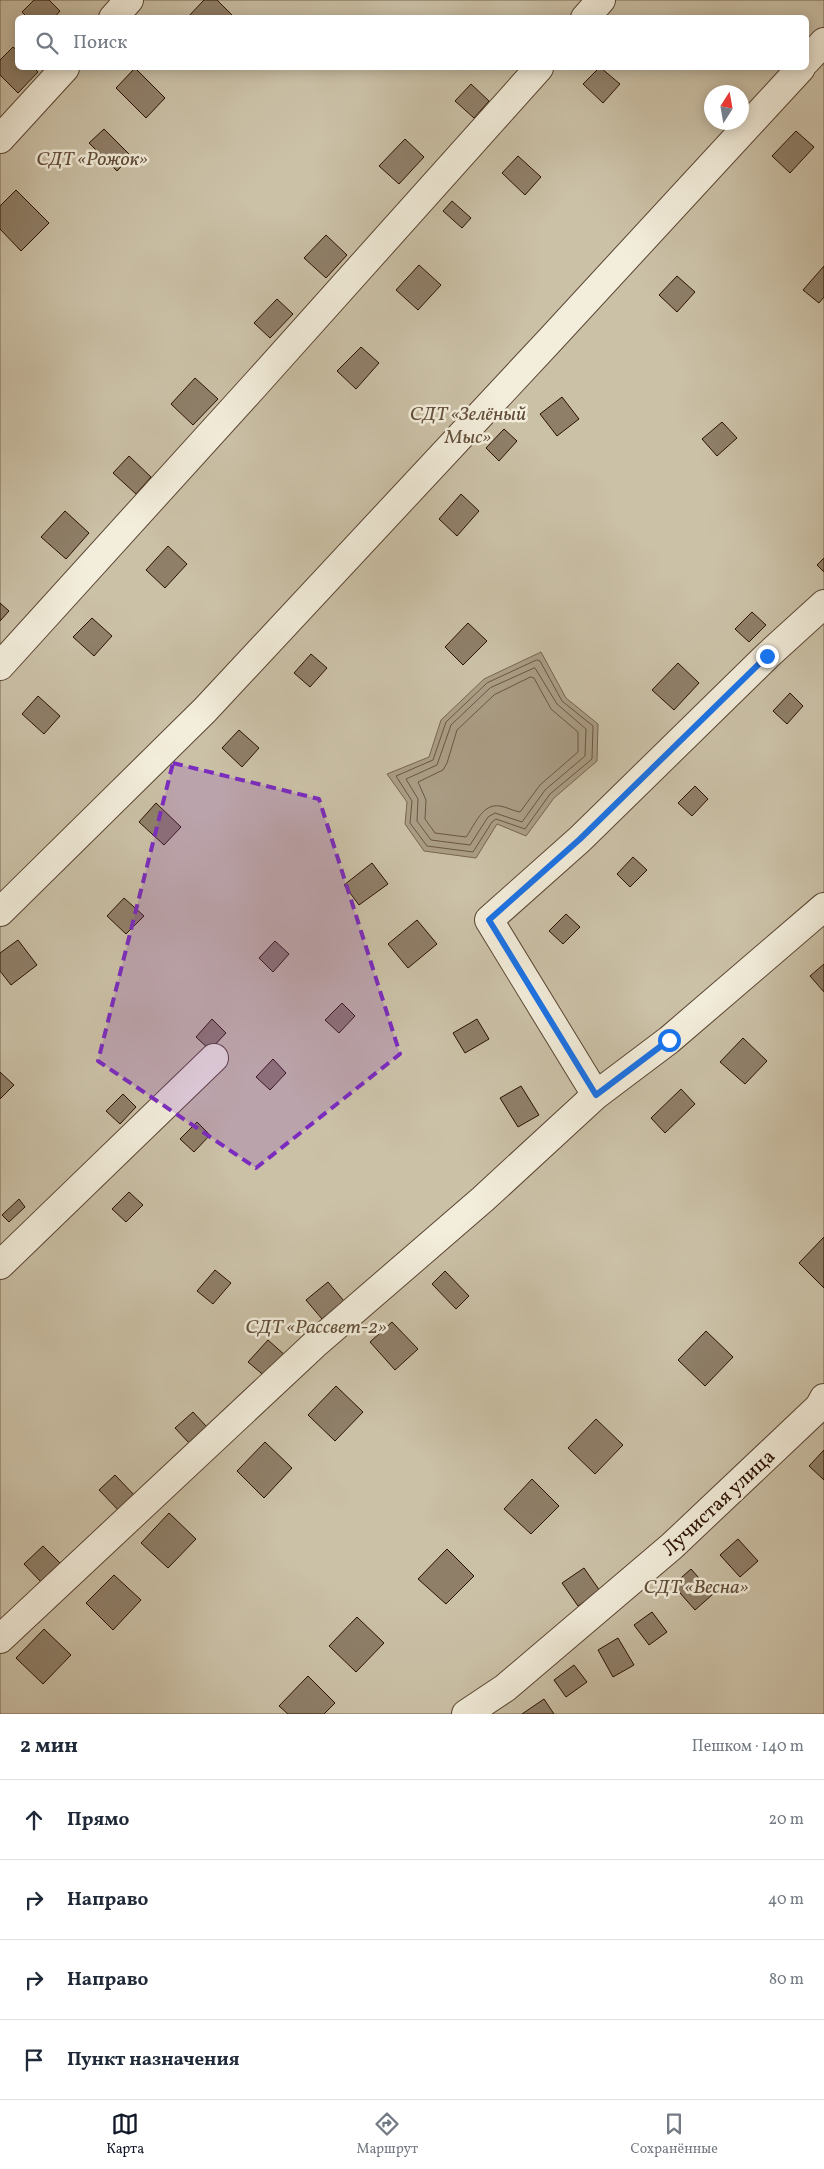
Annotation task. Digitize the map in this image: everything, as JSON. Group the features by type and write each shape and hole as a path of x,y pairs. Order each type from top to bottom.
{"lane":[{"path":"116,15 129,0"},
{"path":"588,15 601,0"},
{"path":"809,58 824,42"},
{"path":"0,139 64,70"},
{"path":"0,666 255,386 538,70"},
{"path":"0,912 205,710 551,340 799,70"},
{"path":"596,1095 489,920 580,839 767,656 824,604"},
{"path":"0,1639 314,1346 483,1199 596,1095 669,1040 824,907"},
{"path":"0,1265 214,1058"},
{"name":"Лучистая улица","path":"466,1714 505,1688 672,1546 819,1407 824,1398"}],"highlighted area":[{"path":"173,763 319,799 400,1054 256,1168 98,1061"}],"green space":[{"path":"0,0 824,0 824,1714 0,1714"}],"water":[{"path":"541,652 566,698 598,724 597,761 554,798 526,836 497,824 476,858 424,851 405,824 407,802 387,774 429,757 441,720 484,679"}],"building":[{"path":"34,0 49,0 60,11 57,15 25,15 22,12"},
{"path":"204,0 217,0 232,15 190,15"},
{"path":"13,47 15,49 15,70 36,70 38,72 18,93 0,75 0,60"},
{"path":"133,70 137,70 165,98 146,118 116,88"},
{"path":"597,70 603,70 620,84 603,103 583,84"},
{"path":"471,84 489,101 474,118 455,101"},
{"path":"104,129 131,156 117,171 89,143"},
{"path":"796,131 814,147 790,173 772,156"},
{"path":"405,139 424,157 399,184 379,166"},
{"path":"518,156 541,177 525,195 502,173"},
{"path":"16,190 49,223 21,251 0,229 0,206"},
{"path":"452,201 471,218 462,228 443,211"},
{"path":"326,235 347,255 326,278 304,258"},
{"path":"419,265 441,285 418,310 396,290"},
{"path":"824,266 824,297 819,303 803,290"},
{"path":"677,276 695,292 677,312 659,295"},
{"path":"277,299 293,314 270,338 254,323"},
{"path":"361,347 379,363 356,389 337,371"},
{"path":"195,378 218,399 193,425 171,404"},
{"path":"562,397 579,419 557,436 540,414"},
{"path":"722,422 737,438 717,456 702,439"},
{"path":"504,429 517,441 499,461 486,448"},
{"path":"129,456 151,477 136,494 113,473"},
{"path":"461,494 479,511 457,536 439,519"},
{"path":"65,511 89,533 66,559 41,537"},
{"path":"168,546 187,564 165,588 146,570"},
{"path":"824,558 824,572 817,565"},
{"path":"0,603 9,611 0,621"},
{"path":"752,612 766,625 749,642 735,629"},
{"path":"92,618 112,636 94,656 73,637"},
{"path":"468,623 487,641 463,665 445,647"},
{"path":"311,654 327,668 310,687 294,673"},
{"path":"678,663 699,683 674,710 652,690"},
{"path":"790,693 803,706 787,724 773,711"},
{"path":"38,696 60,716 44,734 22,714"},
{"path":"239,730 259,748 242,767 222,748"},
{"path":"695,786 708,799 692,816 678,803"},
{"path":"156,803 181,827 164,845 139,822"},
{"path":"633,857 647,870 630,887 617,874"},
{"path":"372,863 388,884 359,905 344,885"},
{"path":"124,898 144,916 126,934 107,916"},
{"path":"566,914 580,927 563,944 549,931"},
{"path":"417,920 437,944 408,968 388,944"},
{"path":"18,940 37,965 11,985 0,971 0,953"},
{"path":"275,941 289,954 273,972 259,958"},
{"path":"824,964 824,992 810,976"},
{"path":"342,1003 355,1016 339,1033 325,1020"},
{"path":"212,1019 226,1033 210,1050 196,1037"},
{"path":"477,1019 489,1039 465,1053 453,1033"},
{"path":"743,1038 767,1061 745,1084 720,1062"},
{"path":"273,1059 286,1073 270,1090 256,1077"},
{"path":"0,1072 14,1085 0,1099"},
{"path":"521,1086 539,1115 518,1127 500,1098"},
{"path":"681,1089 695,1104 665,1133 651,1118"},
{"path":"123,1094 136,1107 120,1124 106,1111"},
{"path":"197,1122 210,1135 194,1152 180,1139"},
{"path":"129,1192 143,1205 126,1222 112,1209"},
{"path":"19,1199 25,1207 9,1222 2,1215"},
{"path":"824,1237 824,1288 799,1263"},
{"path":"215,1270 231,1283 213,1304 197,1291"},
{"path":"445,1271 469,1296 456,1309 432,1284"},
{"path":"328,1282 344,1301 322,1319 306,1300"},
{"path":"392,1322 418,1349 395,1370 370,1342"},
{"path":"706,1331 733,1357 705,1386 678,1360"},
{"path":"268,1340 287,1357 267,1378 248,1362"},
{"path":"336,1386 363,1412 335,1441 308,1415"},
{"path":"193,1412 207,1427 189,1443 175,1428"},
{"path":"596,1419 623,1445 595,1474 568,1448"},
{"path":"265,1442 292,1468 264,1498 237,1471"},
{"path":"824,1450 824,1480 809,1466"},
{"path":"115,1475 137,1498 121,1513 99,1490"},
{"path":"532,1479 559,1506 531,1534 504,1509"},
{"path":"169,1513 196,1539 168,1568 141,1543"},
{"path":"738,1539 758,1561 740,1577 720,1555"},
{"path":"43,1546 61,1564 42,1583 24,1564"},
{"path":"447,1549 474,1576 446,1604 418,1579"},
{"path":"584,1568 600,1591 578,1606 562,1583"},
{"path":"691,1569 713,1594 695,1610 673,1585"},
{"path":"114,1575 141,1600 113,1630 86,1603"},
{"path":"652,1612 667,1632 649,1645 634,1625"},
{"path":"357,1617 384,1643 356,1672 329,1646"},
{"path":"44,1629 71,1655 43,1684 16,1658"},
{"path":"618,1638 634,1665 613,1677 598,1650"},
{"path":"574,1665 587,1682 566,1697 554,1680"},
{"path":"308,1676 335,1703 324,1714 288,1714 279,1706"},
{"path":"544,1699 554,1714 522,1714"}],"route":[{"path":"669,1040 596,1095 489,920 580,839 767,656"}],"park label":[{"name":"СДТ «Рожок»","path":"92,158"},
{"name":"СДТ «Зелёный Мыс»","path":"468,424"},
{"name":"СДТ «Рассвет-2»","path":"316,1326"},
{"name":"СДТ «Весна»","path":"696,1586"}]}
